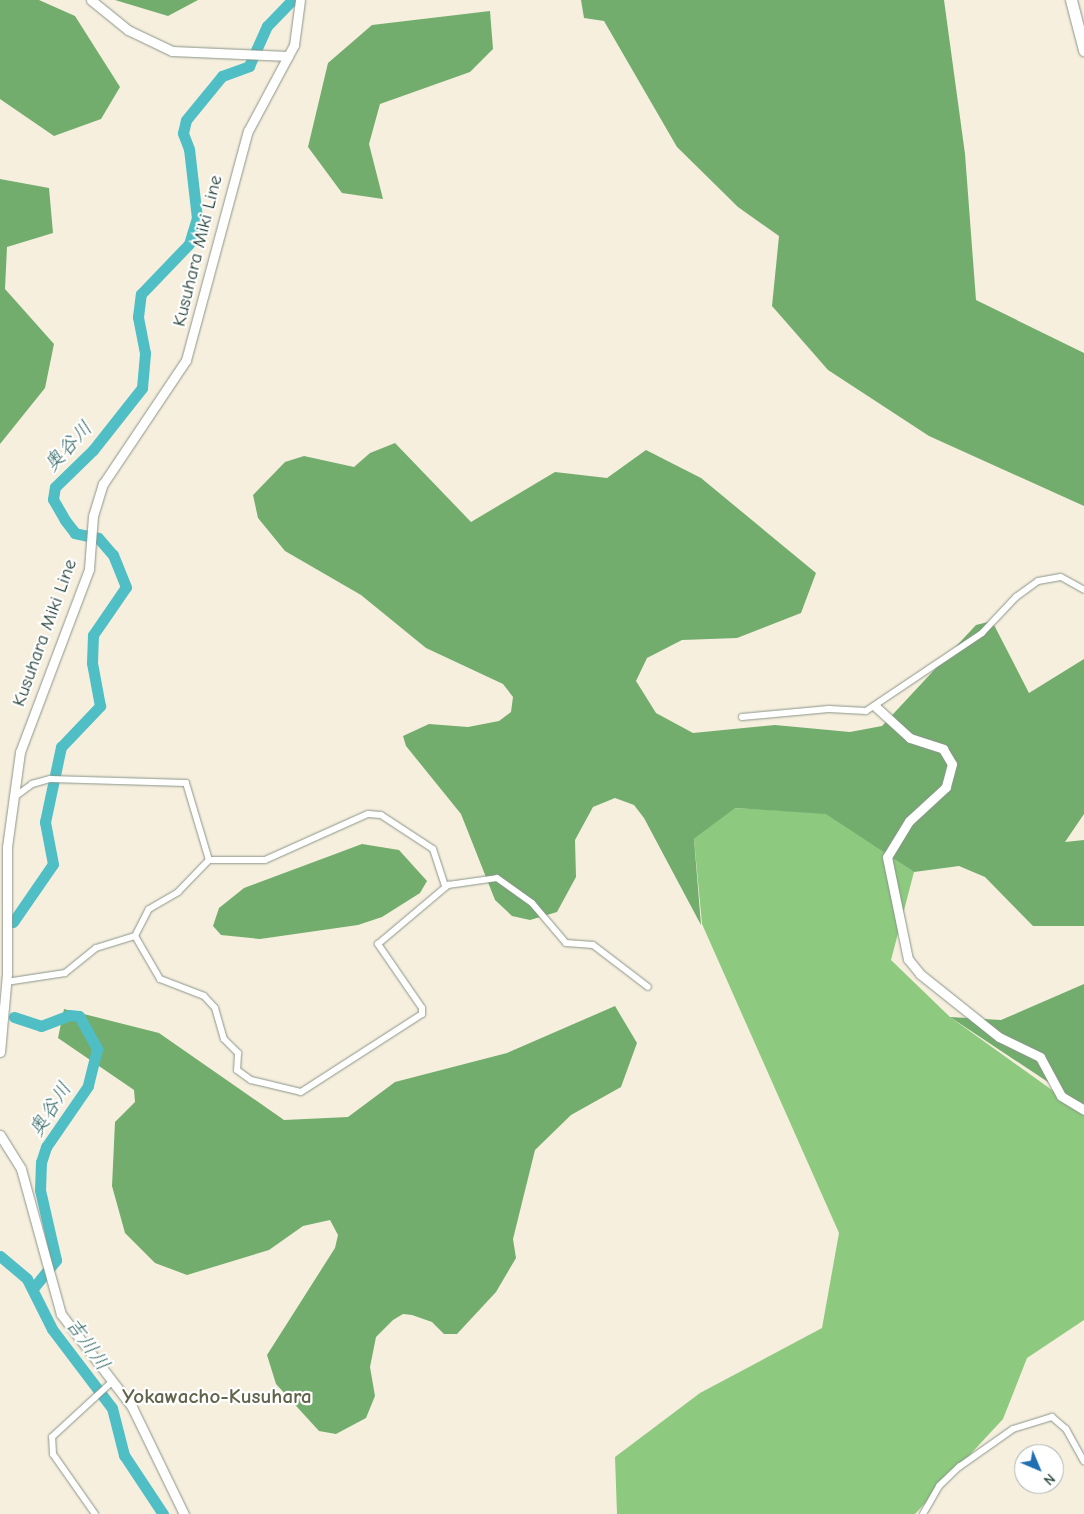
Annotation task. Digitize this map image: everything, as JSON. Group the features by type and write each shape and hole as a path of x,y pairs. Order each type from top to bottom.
{"highway":[{"path":"1071,0 1084,50"}],"main road":[{"path":"91,0 153,45 172,51 288,56"},
{"name":"Kusuhara Miki Line","path":"0,1052 6,982 11,799 20,752 84,585 103,484 186,360 248,131 288,56 298,30 300,0"},
{"path":"876,707 910,738 943,749 952,764 946,788 909,821 888,857 908,959 920,974 999,1038 1040,1057 1061,1096 1084,1110"},
{"path":"0,1135 21,1169 48,1271 69,1329 132,1407 184,1514"}],"street":[{"path":"742,717 829,710 866,711 876,707 982,633 1016,597 1038,581 1061,577 1084,590"},
{"path":"11,799 32,784 50,780 186,783 209,860"},
{"path":"6,982 65,973 96,948 135,936 149,909 178,892 209,860 265,860 368,814 381,815 433,849 446,887"},
{"path":"135,936 160,979 204,996 215,1008 224,1039 238,1052 237,1070 252,1080 303,1092 422,1014 422,1008 378,944 446,887 497,878 532,903 566,943 593,945 648,987"},
{"path":"95,1514 53,1454 52,1437 113,1383"},
{"path":"923,1514 939,1486 959,1467 1013,1429 1052,1417 1066,1429 1084,1461"}],"green space":[{"path":"0,0 39,0 75,16 120,87 101,119 54,136 0,99"},
{"path":"115,0 198,0 168,16"},
{"path":"581,0 944,0 965,154 976,300 1084,353 1084,506 929,436 828,370 772,306 779,236 738,207 677,147 604,21 584,18"},
{"path":"490,11 493,49 470,72 380,104 369,144 383,199 342,193 308,147 328,63 372,25"},
{"path":"0,179 49,188 53,233 7,247 5,289 54,344 45,388 0,444"},
{"path":"395,443 471,522 555,472 607,478 646,450 701,478 816,573 801,613 737,638 682,640 647,658 636,681 656,713 693,733 775,725 850,732 882,726 976,625 992,621 1029,693 1084,659 1084,814 1065,842 1084,840 1084,926 1033,926 985,877 959,866 914,872 826,814 735,808 694,839 701,925 644,818 634,805 615,798 593,807 575,840 576,877 557,912 530,920 512,916 495,900 461,814 406,746 403,736 429,724 468,727 499,721 511,712 513,697 503,684 426,648 361,595 285,551 258,518 253,495 285,462 304,456 354,467 370,453"},
{"path":"734,808 826,813 914,872 891,960 950,1017 1084,1113 1084,1320 1027,1358 1003,1419 915,1514 617,1514 615,1457 700,1393 822,1328 839,1233 702,924 694,839"},
{"path":"362,844 399,850 427,881 420,893 382,917 358,925 260,939 221,935 213,926 219,908 244,888"},
{"path":"1084,984 1084,1106 950,1017 1001,1020"},
{"path":"615,1006 637,1043 621,1087 571,1115 535,1150 513,1239 516,1258 496,1292 457,1334 444,1334 432,1322 412,1315 403,1314 393,1320 376,1337 370,1367 375,1396 366,1418 336,1434 319,1431 276,1384 267,1355 335,1248 338,1235 330,1220 303,1226 269,1250 187,1275 155,1263 125,1233 112,1186 115,1122 135,1102 134,1090 58,1038 64,1009 159,1033 284,1120 348,1117 395,1082 507,1053"}],"waterway":[{"name":"奥谷川","path":"13,922 53,864 45,822 61,747 100,706 92,663 93,635 126,587 113,555 98,538 75,533 65,520 53,499 55,487 93,450 142,388 145,353 138,317 141,294 189,244 197,218 189,149 183,133 186,120 222,76 249,66 267,26 292,0"},
{"name":"奥谷川","path":"14,1017 41,1026 69,1015 79,1016 97,1049 88,1086 46,1147 41,1162 40,1190 56,1260 33,1288"},
{"name":"吉川川","path":"0,1256 27,1279 52,1329 112,1408 124,1455 163,1514"}],"district":[{"name":"Yokawacho-Kusuhara","path":"217,1396"}]}
